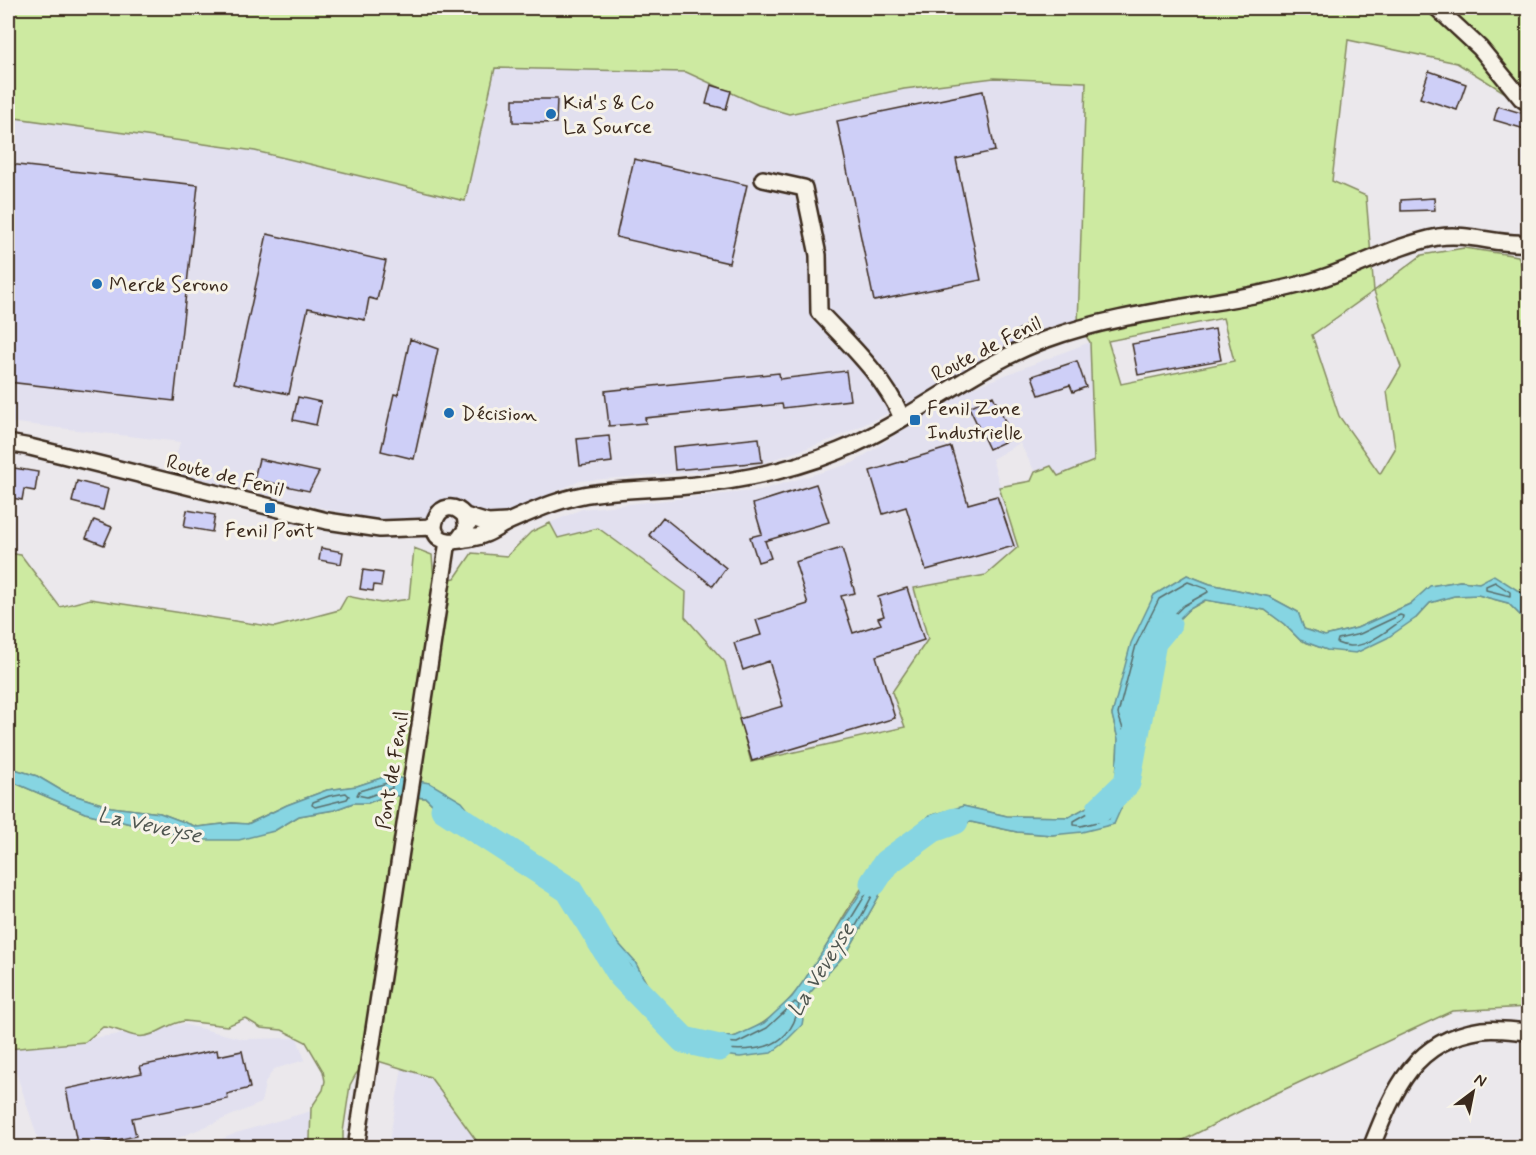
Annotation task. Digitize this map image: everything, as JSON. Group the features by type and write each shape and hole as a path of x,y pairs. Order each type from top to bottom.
{"street":[{"path":"1437,8 1480,48 1521,98 1528,103"},
{"path":"763,179 804,188 818,255 819,312 869,366 895,401 902,418"},
{"name":"Route de Fenil","path":"454,540 483,535 508,522 576,496 597,492 688,486 759,477 843,450 902,418 1002,358 1029,346 1080,329 1313,281 1420,242 1440,237 1463,236 1515,244 1528,243"},
{"name":"Route de Fenil","path":"8,442 327,521 380,529 434,527"},
{"path":"444,509 455,509 465,516 466,530 454,540 439,536 434,527 436,517 444,509"},
{"name":"Route de Fenil","path":"465,516 488,523 508,522"},
{"name":"Pont de Fenil","path":"356,1148 443,571 454,540"},
{"path":"1371,1148 1384,1114 1400,1084 1417,1060 1445,1041 1483,1030 1528,1032"}],"shaded area":[{"path":"494,68 686,72 758,105 789,114 904,89 994,78 1087,82 1078,324 833,439 752,467 580,481 505,513 372,520 172,472 180,442 8,422 8,117 255,151 464,201"},
{"path":"1090,342 1094,461 1058,476 1051,466 1035,472 1020,443 992,459 1018,547 986,575 914,588 928,639 892,692 905,727 750,762 725,662 685,616 558,538 550,523 582,509 761,490 853,463 959,393"},
{"path":"183,1024 243,1039 297,1038 305,1060 274,1069 265,1083 261,1103 157,1147 41,1148 8,1048"},
{"path":"402,1068 430,1077 481,1147 388,1148"},
{"path":"311,1111 310,1139 306,1147 212,1148 220,1140 236,1133"}],"green space":[{"path":"8,8 1528,8 1528,107 1457,63 1348,40 1332,181 1366,196 1374,291 1422,255 1464,248 1518,256 1528,283 1528,597 1479,583 1460,581 1431,586 1410,604 1357,628 1325,636 1304,629 1298,612 1270,597 1210,584 1187,575 1154,595 1112,714 1118,739 1116,782 1091,805 1069,817 1007,816 963,806 904,836 860,891 806,978 775,1014 757,1027 730,1037 702,1033 689,1028 677,1021 658,1000 635,962 589,945 684,1040 703,1053 801,1025 807,996 848,951 879,896 886,863 933,829 971,822 1017,832 1052,835 1114,824 1134,746 1137,698 1145,662 1170,628 1188,610 1206,600 1265,610 1300,640 1327,650 1416,618 1430,603 1454,596 1478,595 1508,603 1528,623 1528,1007 1452,1011 1266,1098 1168,1148 481,1147 430,1077 378,1061 364,1066 350,1085 343,1147 306,1147 310,1139 311,1108 323,1090 325,1081 323,1071 306,1042 282,1030 261,1028 245,1018 227,1026 185,1021 174,1023 145,1036 135,1036 103,1027 85,1042 8,1049 8,780 85,813 198,840 274,831 299,816 334,810 353,803 368,803 388,795 426,798 451,823 478,822 387,776 357,786 327,790 287,805 247,824 232,823 197,827 160,813 111,807 64,792 37,776 8,767 8,553 21,555 60,607 90,599 275,627 339,610 347,596 381,603 409,599 414,548 432,555 434,581 455,578 472,553 507,556 531,532 550,523 558,538 598,528 686,592 685,617 725,662 751,762 905,727 892,692 928,639 914,588 986,575 1018,547 999,487 1031,481 1035,472 1051,466 1058,476 1094,461 1090,342 1078,324 1086,82 994,78 904,89 789,114 758,105 686,72 495,68 465,201 255,151 8,117","holes":["1374,291 1401,367 1387,391 1395,449 1380,474 1339,416 1312,335","1223,318 1234,361 1121,384 1108,341"]}],"water":[{"path":"1187,575 1210,584 1270,597 1298,612 1304,629 1325,636 1357,628 1410,604 1430,586 1460,581 1479,583 1494,575 1528,597 1528,623 1508,603 1478,595 1454,596 1430,603 1416,618 1387,638 1356,653 1327,650 1300,640 1265,610 1205,600 1188,610 1170,628 1145,662 1137,698 1134,746 1123,804 1114,824 1082,832 1052,835 1017,832 971,822 933,829 886,863 879,896 848,951 807,996 802,1025 771,1053 740,1057 703,1053 684,1040 589,945 573,915 569,897 575,894 635,962 653,996 681,1026 707,1035 734,1037 764,1023 792,997 872,875 902,838 929,816 963,806 1007,816 1069,817 1091,805 1116,782 1118,739 1112,715 1131,643 1154,595"},
{"path":"8,767 37,776 64,792 111,807 160,813 197,827 232,823 248,824 287,805 327,790 357,786 387,776 430,783 462,802 478,822 472,831 451,823 426,798 388,795 368,803 353,803 334,810 299,816 274,831 239,840 198,840 85,813 8,780"}],"building":[{"path":"1429,71 1466,84 1457,110 1420,98"},
{"path":"711,85 731,91 726,109 706,104"},
{"path":"983,91 995,151 956,159 981,280 874,301 837,121"},
{"path":"513,99 557,99 556,123 513,122"},
{"path":"1498,106 1528,115 1528,130 1494,120"},
{"path":"634,159 747,185 729,263 616,237"},
{"name":"Merck Serono","path":"8,164 198,185 174,401 8,382"},
{"path":"1434,198 1435,210 1401,211 1401,200"},
{"path":"267,234 386,261 377,300 369,298 365,320 308,308 289,394 234,383"},
{"path":"1025,326 1030,335 1006,346 1003,339"},
{"path":"1215,329 1221,360 1138,375 1132,344"},
{"path":"410,339 438,349 414,459 381,451 394,394 398,395"},
{"path":"1077,361 1086,387 1073,392 1070,385 1039,395 1032,376"},
{"path":"846,371 850,400 783,408 782,404 645,418 646,423 609,426 605,391 779,373 780,379"},
{"path":"993,396 1013,438 989,449 969,407"},
{"path":"298,397 321,402 316,425 293,420"},
{"path":"609,436 612,462 580,466 577,439"},
{"path":"759,438 762,462 675,470 673,447"},
{"path":"951,447 968,504 997,496 1014,546 926,570 906,507 883,514 870,471"},
{"path":"259,459 319,472 309,491 254,479"},
{"path":"14,468 38,472 35,491 24,489 22,500 8,497 8,477 12,478"},
{"path":"77,481 108,489 103,510 72,502"},
{"path":"816,484 829,522 765,541 771,558 758,562 750,537 762,534 753,504"},
{"path":"187,510 215,515 212,532 184,527"},
{"path":"663,517 726,568 713,586 649,535"},
{"path":"94,520 112,527 104,545 86,538"},
{"path":"321,548 343,552 341,564 319,560"},
{"path":"842,548 855,593 841,596 853,633 881,624 878,618 884,616 878,597 907,588 924,640 876,656 895,718 752,761 739,719 783,706 769,661 743,670 734,643 761,635 756,620 808,604 795,562"},
{"path":"363,570 383,573 381,586 374,585 373,591 360,589"},
{"path":"217,1050 218,1056 242,1051 250,1088 227,1094 228,1099 132,1118 136,1136 78,1148 66,1089 142,1073 140,1066"}],"waterway":[{"name":"La Veveyse","path":"1100,809 1127,783 1153,642 1168,624"},
{"name":"La Veveyse","path":"444,809 569,890 621,975 684,1040 719,1048"},
{"name":"La Veveyse","path":"873,883 886,863 933,829 955,821"}],"place":[{"name":"Kid's & Co La Source","path":"551,114"},
{"name":"Merck Serono","path":"97,284"},
{"name":"Décision","path":"449,413"},
{"name":"Fenil Zone Industrielle","path":"915,420"},
{"name":"Fenil Pont","path":"270,508"}]}
